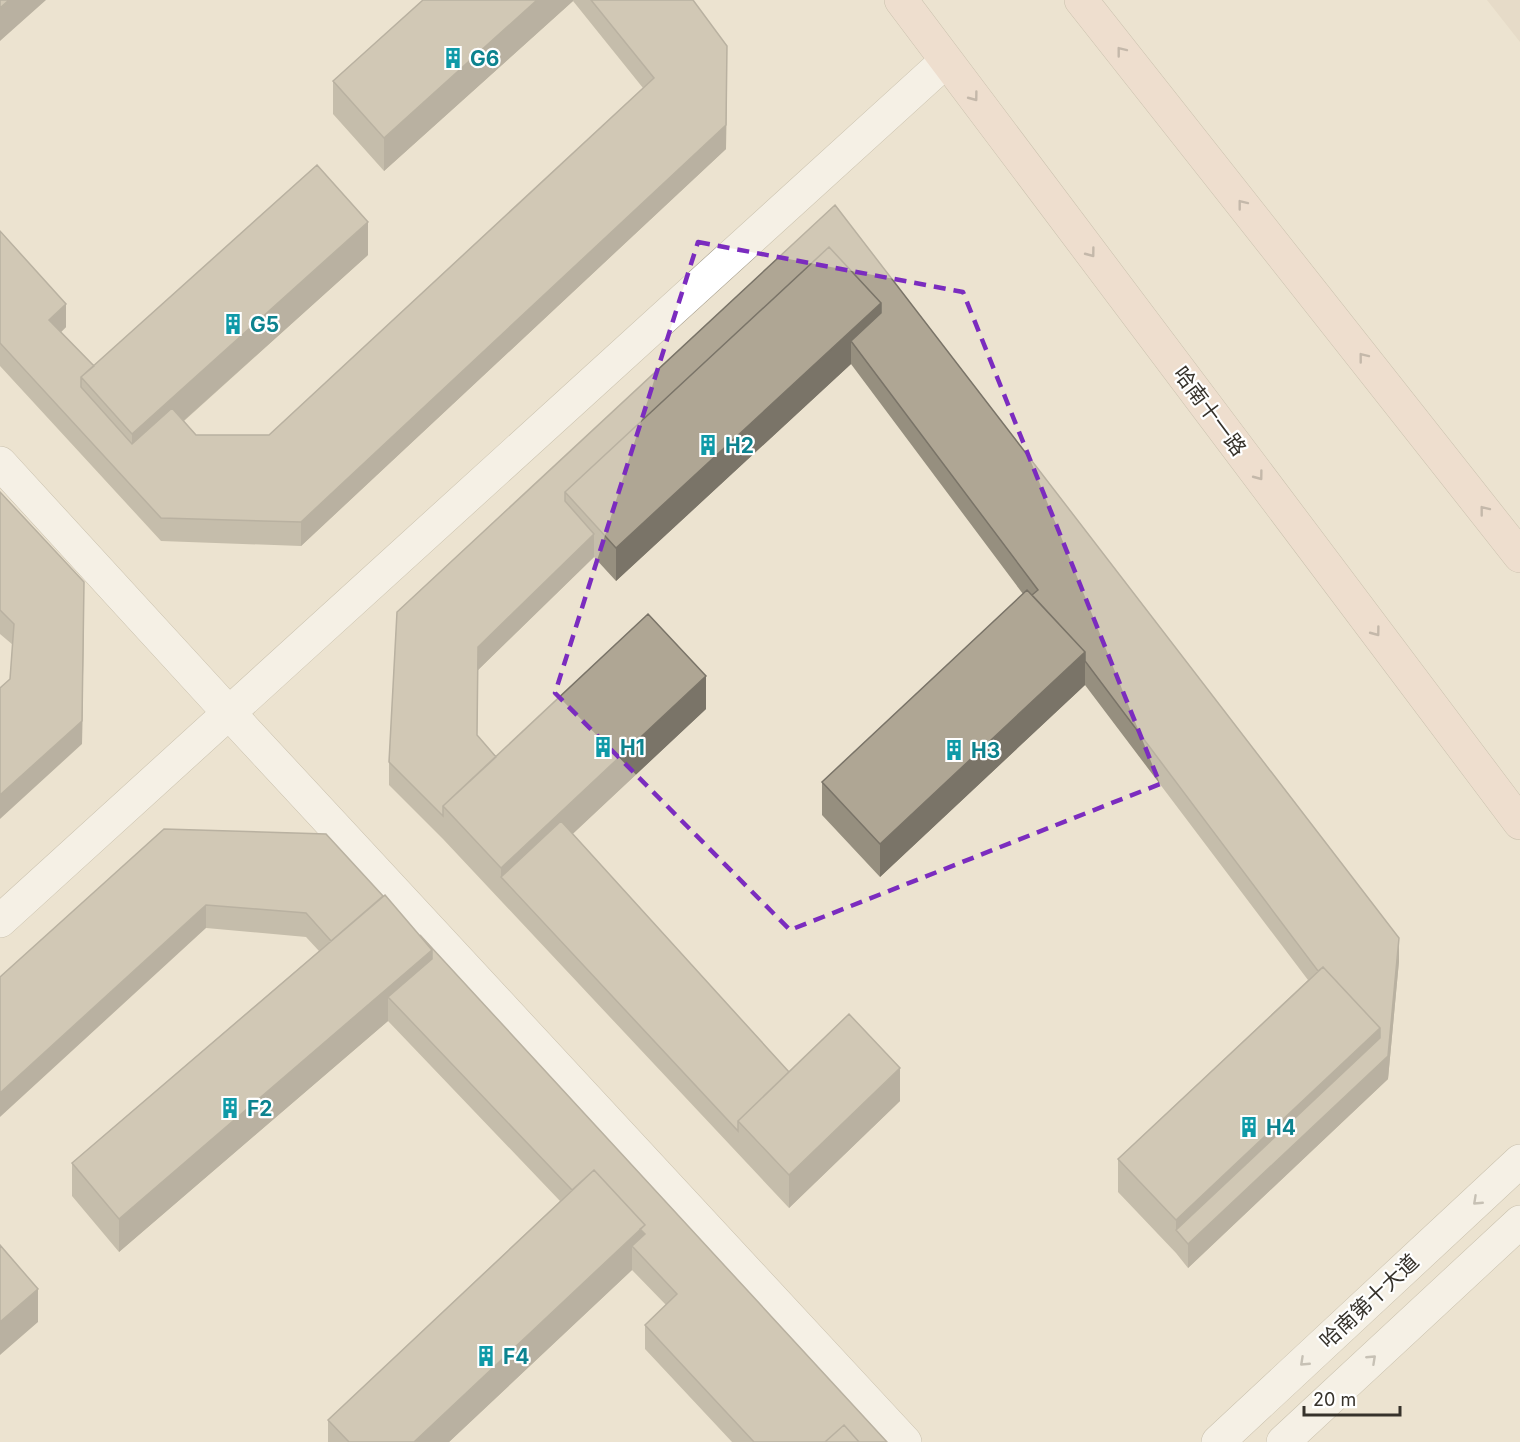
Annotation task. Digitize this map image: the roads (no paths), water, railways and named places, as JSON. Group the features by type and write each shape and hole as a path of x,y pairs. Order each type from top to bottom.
{"main road":[{"name":"哈南十一路","path":"901,0 1520,823"},
{"path":"1081,0 1520,556"}],"street":[{"path":"0,921 946,61"},
{"path":"0,463 905,1442"},
{"name":"哈南第十大道","path":"1218,1442 1520,1161"},
{"path":"1283,1442 1520,1222"}],"place":[{"name":"G6","path":"453,58"},
{"name":"G5","path":"233,324"},
{"name":"H2","path":"708,445"},
{"name":"H1","path":"603,747"},
{"name":"H3","path":"954,750"},
{"name":"F2","path":"230,1108"},
{"name":"H4","path":"1249,1127"},
{"name":"F4","path":"486,1356"}]}
